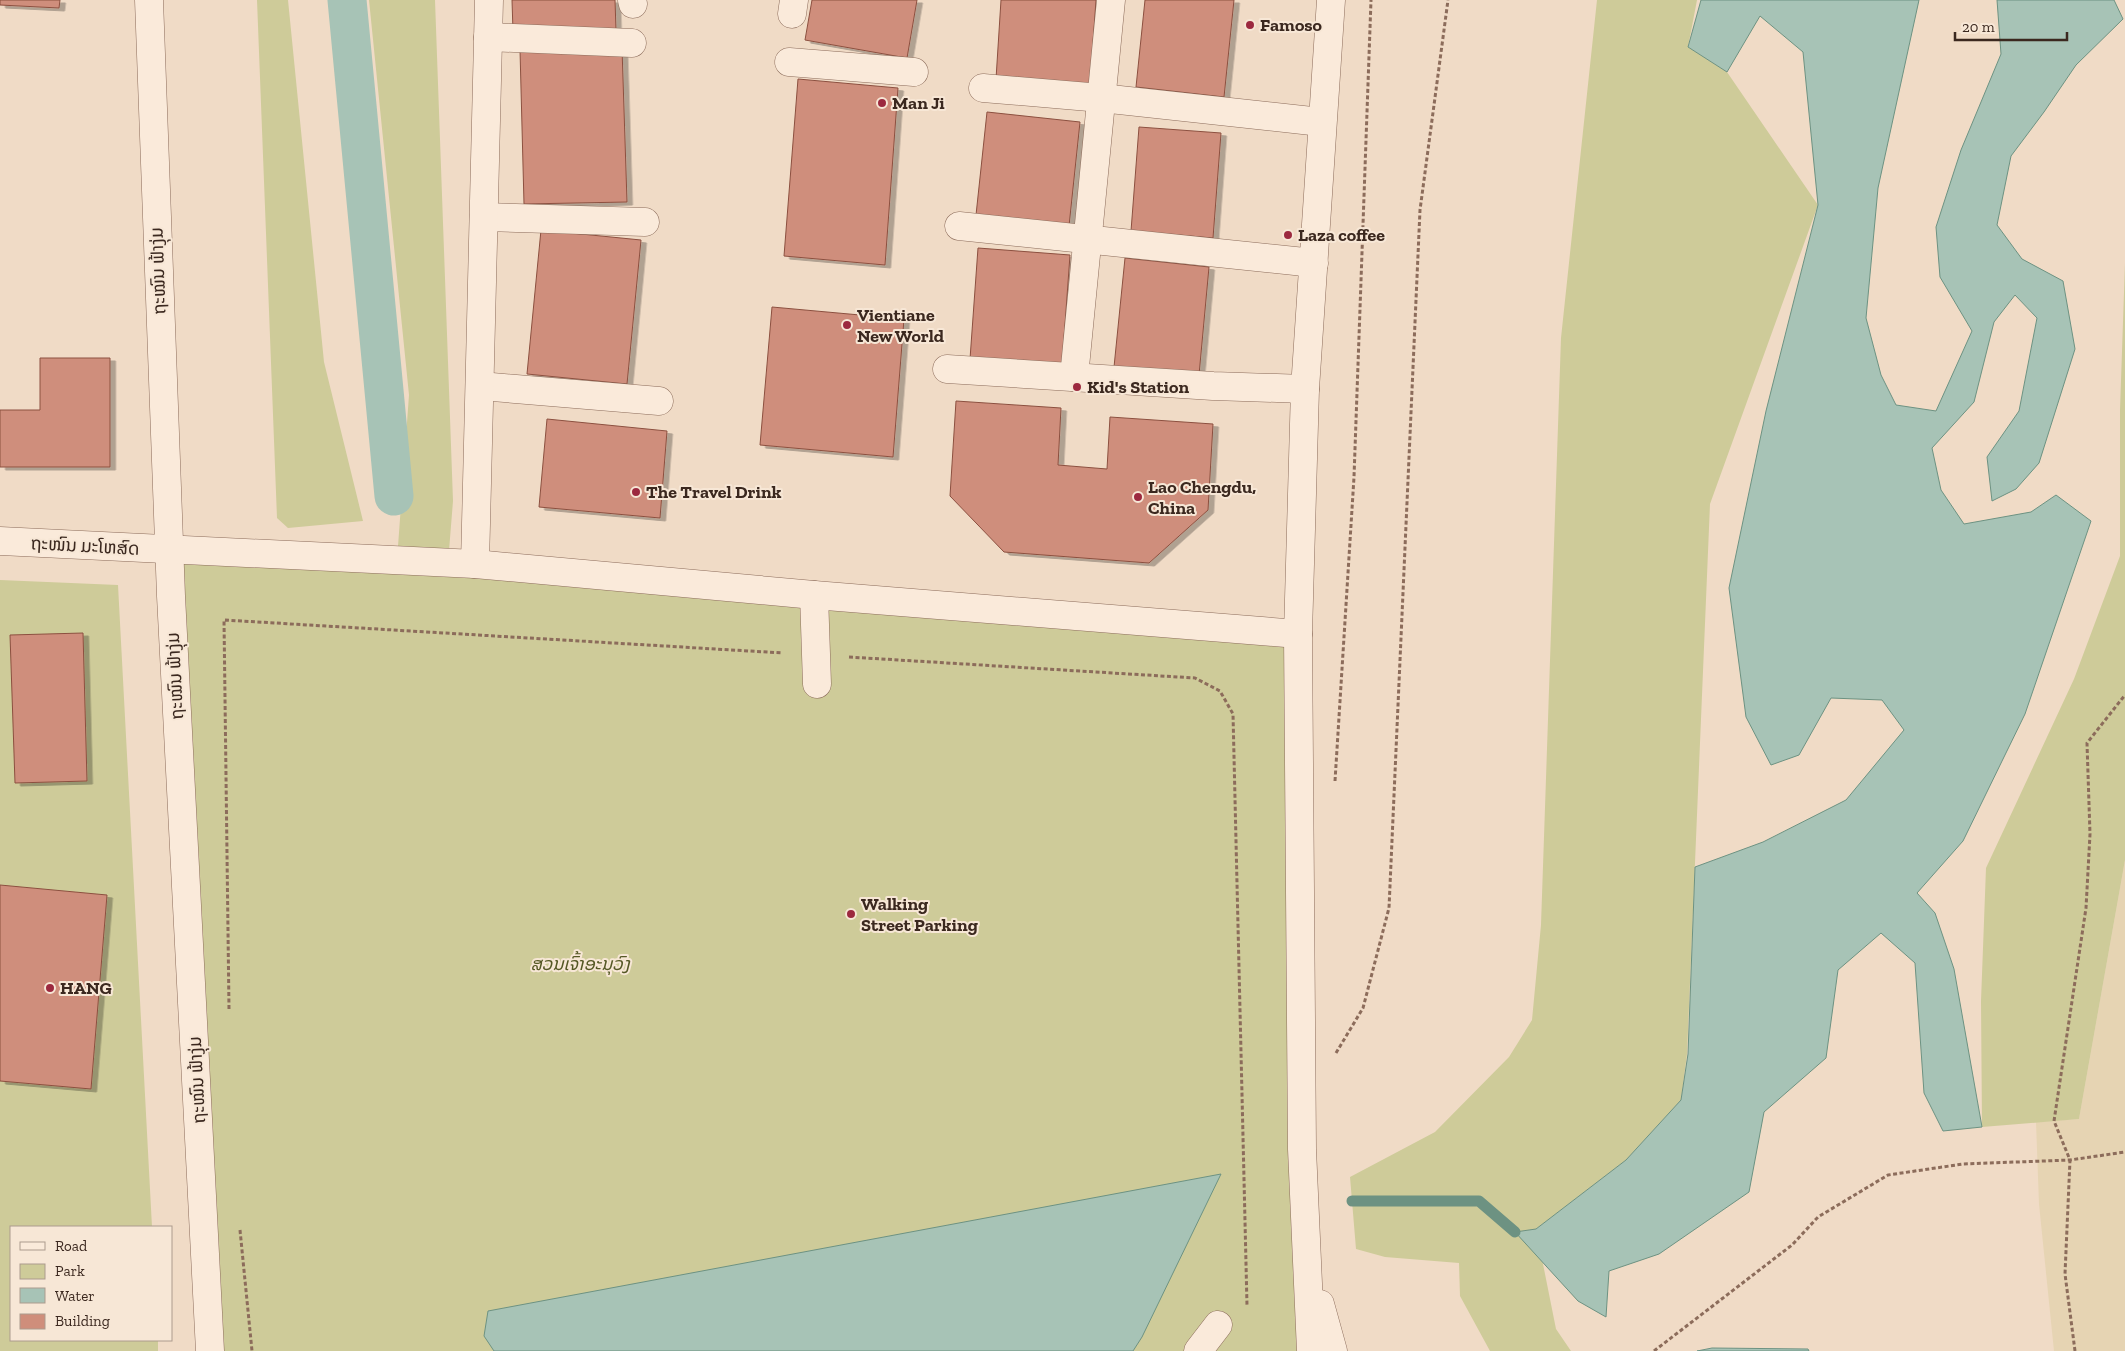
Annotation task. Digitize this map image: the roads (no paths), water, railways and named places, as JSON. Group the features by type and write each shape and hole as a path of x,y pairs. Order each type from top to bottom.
{"street":[{"name":"ຖະໝົນ ຟ້າງຸ່ມ","path":"148,0 169,550 210,1351"},
{"path":"475,564 489,0"},
{"path":"1074,377 1111,0"},
{"path":"1311,1351 1302,1105 1298,634 1305,388 1321,122 1331,0"},
{"path":"488,37 632,43"},
{"path":"789,62 914,72"},
{"path":"983,88 1101,98 1321,122"},
{"path":"484,217 645,222"},
{"path":"959,226 1314,263"},
{"path":"947,369 1213,386 1305,388"},
{"path":"480,386 659,401"},
{"name":"ຖະໜົນ ມະໂຫສົດ","path":"0,541 475,564 814,595 1298,634"},
{"path":"814,595 817,684"},
{"path":"1307,1260 1333,1351"},
{"path":"1198,1351 1218,1324"}],"water":[{"path":"1701,0 1919,0 1878,188 1866,318 1881,375 1896,405 1936,411 1972,331 1940,277 1936,227 1961,150 2001,54 1997,0 2114,0 2123,19 2076,65 2011,156 1997,225 2022,259 2063,281 2075,349 2039,463 2016,489 1992,501 1987,457 2019,411 2037,318 2015,295 1994,322 1974,402 1932,448 1941,490 1964,524 2031,512 2056,495 2091,521 2025,714 1963,841 1917,893 1935,913 1954,969 1982,1127 1943,1131 1924,1093 1915,963 1881,933 1838,970 1826,1058 1764,1112 1749,1192 1659,1254 1609,1271 1606,1317 1578,1301 1515,1232 1536,1229 1626,1160 1681,1100 1688,1054 1695,867 1763,842 1846,800 1904,730 1882,700 1831,698 1799,755 1771,765 1746,717 1729,588 1766,411 1818,205 1803,52 1760,16 1727,72 1688,47"},
{"path":"1221,1174 1142,1337 1133,1351 494,1351 484,1336 488,1311"},
{"path":"1712,1348 1808,1349 1809,1351 1697,1351"}],"waterway":[{"path":"347,0 394,496"},
{"path":"1352,1201 1479,1201 1515,1232"}],"place":[{"name":"Famoso","path":"1250,25"},
{"name":"Man Ji","path":"882,103"},
{"name":"Laza coffee","path":"1288,235"},
{"name":"Vientiane New World","path":"847,325"},
{"name":"Kid's Station","path":"1077,387"},
{"name":"The Travel Drink","path":"636,492"},
{"name":"Lao Chengdu, China","path":"1138,497"},
{"name":"Walking Street Parking","path":"851,914"},
{"name":"HANG","path":"50,988"}],"park label":[{"name":"ສວນເຈົ້າອະນຸວົງ","path":"580,964"}]}
